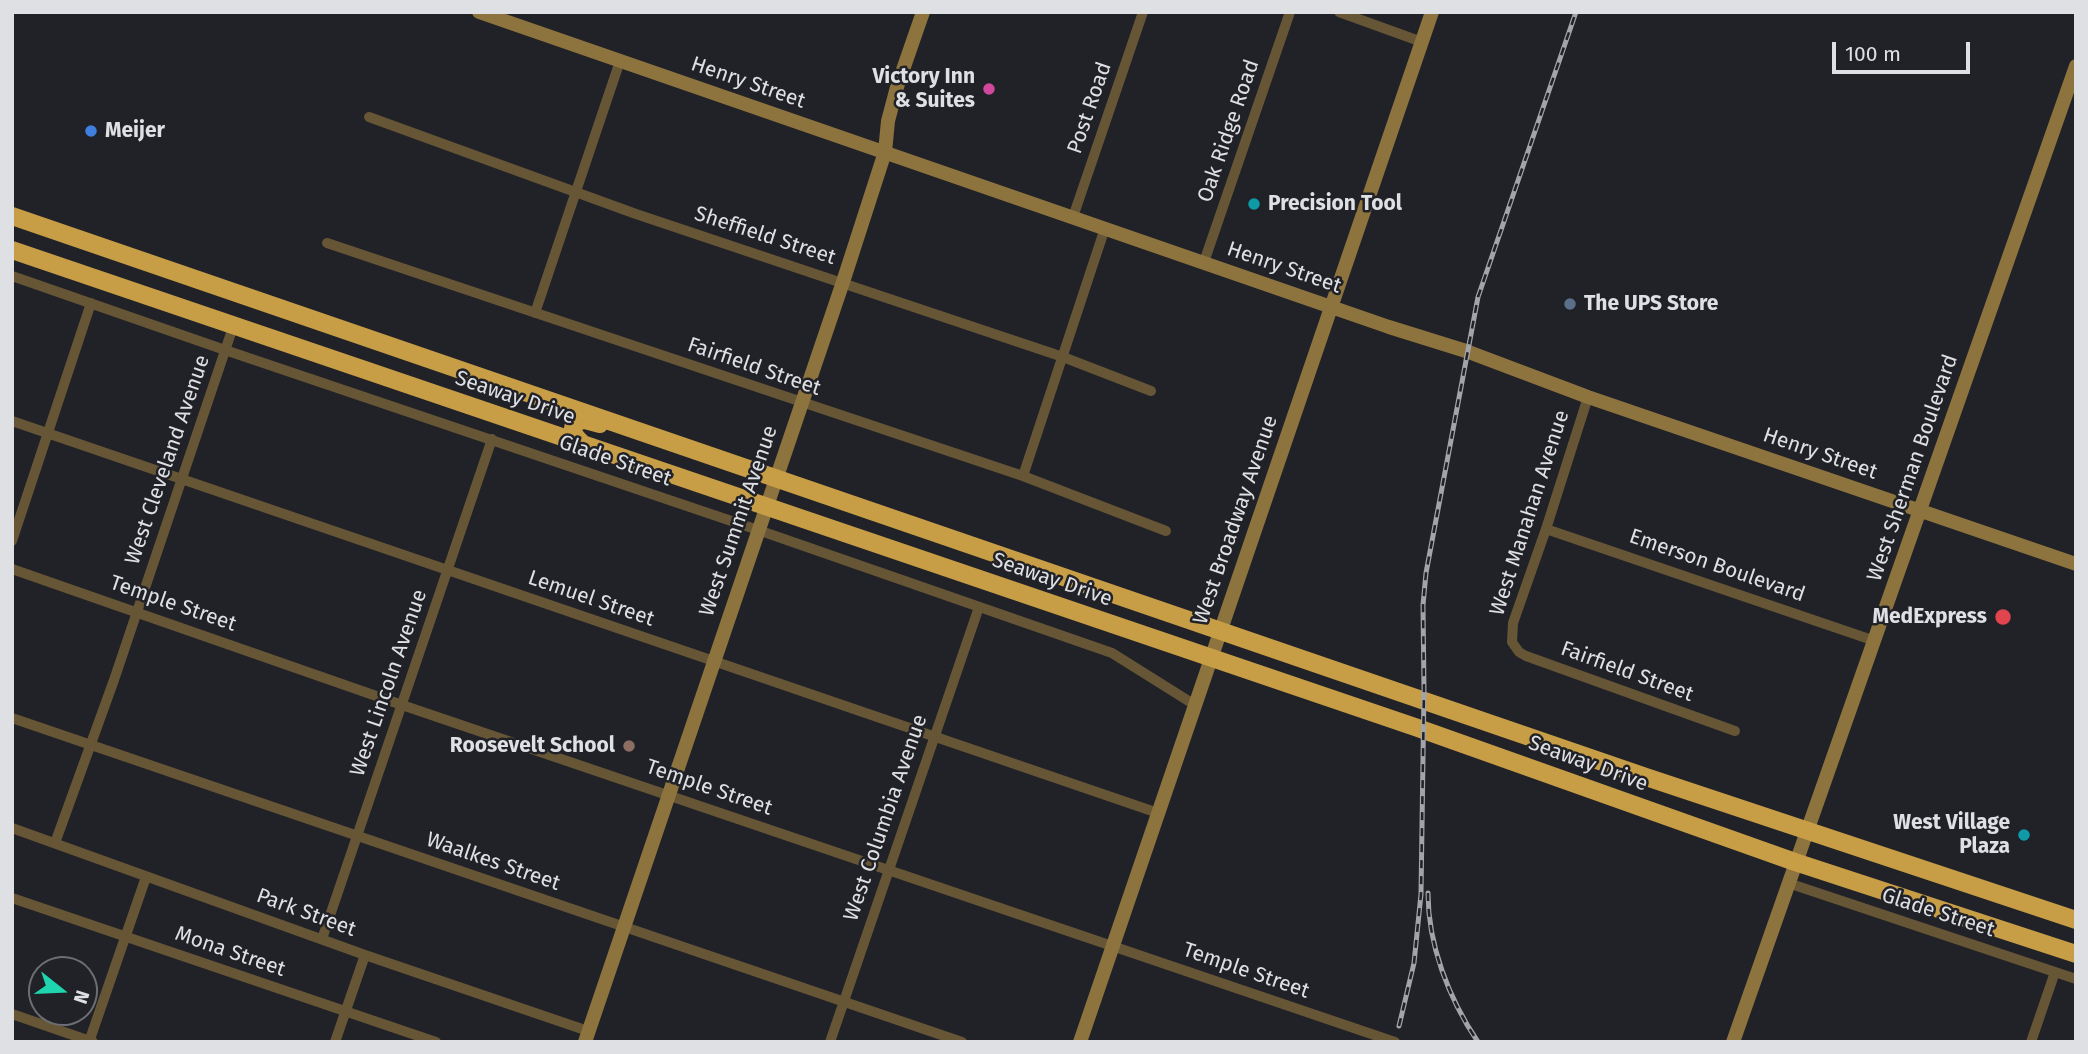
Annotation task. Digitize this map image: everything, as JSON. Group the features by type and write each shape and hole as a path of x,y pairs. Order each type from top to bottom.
{"highway":[{"name":"Seaway Drive","path":"12,216 1646,777 2076,920"},
{"name":"Seaway Drive","path":"12,250 632,462 767,505 1802,863 2076,954"},
{"path":"585,446 573,433 572,427 580,420 722,466 747,467"},
{"path":"767,505 954,563 965,557 964,543"},
{"path":"1617,798 1608,787 1609,780 1616,776 1766,824 1786,823"},
{"path":"1802,863 1831,864 1988,916 1994,916 2001,905 1993,892"}],"main road":[{"name":"Henry Street","path":"479,12 499,16 620,61 1466,351 1588,397 2076,564"},
{"name":"West Summit Avenue","path":"587,1037 886,152 890,109 923,12"},
{"name":"West Broadway Avenue","path":"1080,1042 1432,12"},
{"name":"West Sherman Boulevard","path":"1733,1042 1788,883 1802,863 1808,830 2076,66"}],"street":[{"name":"Post Road","path":"1073,217 1143,12"},
{"name":"Oak Ridge Road","path":"1203,262 1290,12"},
{"path":"1339,12 1422,42"},
{"path":"535,313 620,61"},
{"name":"Sheffield Street","path":"369,117 636,214 1063,356 1150,391"},
{"path":"1023,477 1105,228"},
{"name":"Fairfield Street","path":"327,243 1023,477 1166,531"},
{"name":"Glade Street","path":"12,276 1112,653 1195,705"},
{"path":"12,541 91,303"},
{"name":"West Cleveland Avenue","path":"55,843 91,746 233,327"},
{"name":"West Manahan Avenue","path":"1512,642 1513,623 1588,397"},
{"name":"Lemuel Street","path":"12,421 1158,813"},
{"name":"West Lincoln Avenue","path":"322,939 492,439"},
{"name":"Emerson Boulevard","path":"1546,529 1875,641"},
{"name":"Temple Street","path":"12,569 402,705 1395,1042"},
{"name":"West Columbia Avenue","path":"830,1042 979,607"},
{"name":"Fairfield Street","path":"1512,642 1519,652 1526,656 1735,731"},
{"name":"Waalkes Street","path":"12,718 962,1042"},
{"name":"Park Street","path":"12,828 587,1037"},
{"path":"12,1014 90,1041 146,877"},
{"name":"Glade Street","path":"1788,883 2076,979"},
{"name":"Mona Street","path":"12,898 436,1042"},
{"path":"335,1042 365,955"},
{"path":"2031,1042 2055,972"}],"railway":[{"path":"1399,1026 1414,963 1421,894 1423,605 1426,573 1478,297 1576,12"},
{"path":"1428,893 1432,932 1442,971 1458,1008 1478,1042"}],"place":[{"name":"Victory Inn & Suites","path":"989,89"},
{"name":"Meijer","path":"91,131"},
{"name":"Precision Tool","path":"1254,204"},
{"name":"The UPS Store","path":"1570,304"},
{"name":"MedExpress","path":"2003,617"},
{"name":"Roosevelt School","path":"629,746"},
{"name":"West Village Plaza","path":"2024,835"}]}
